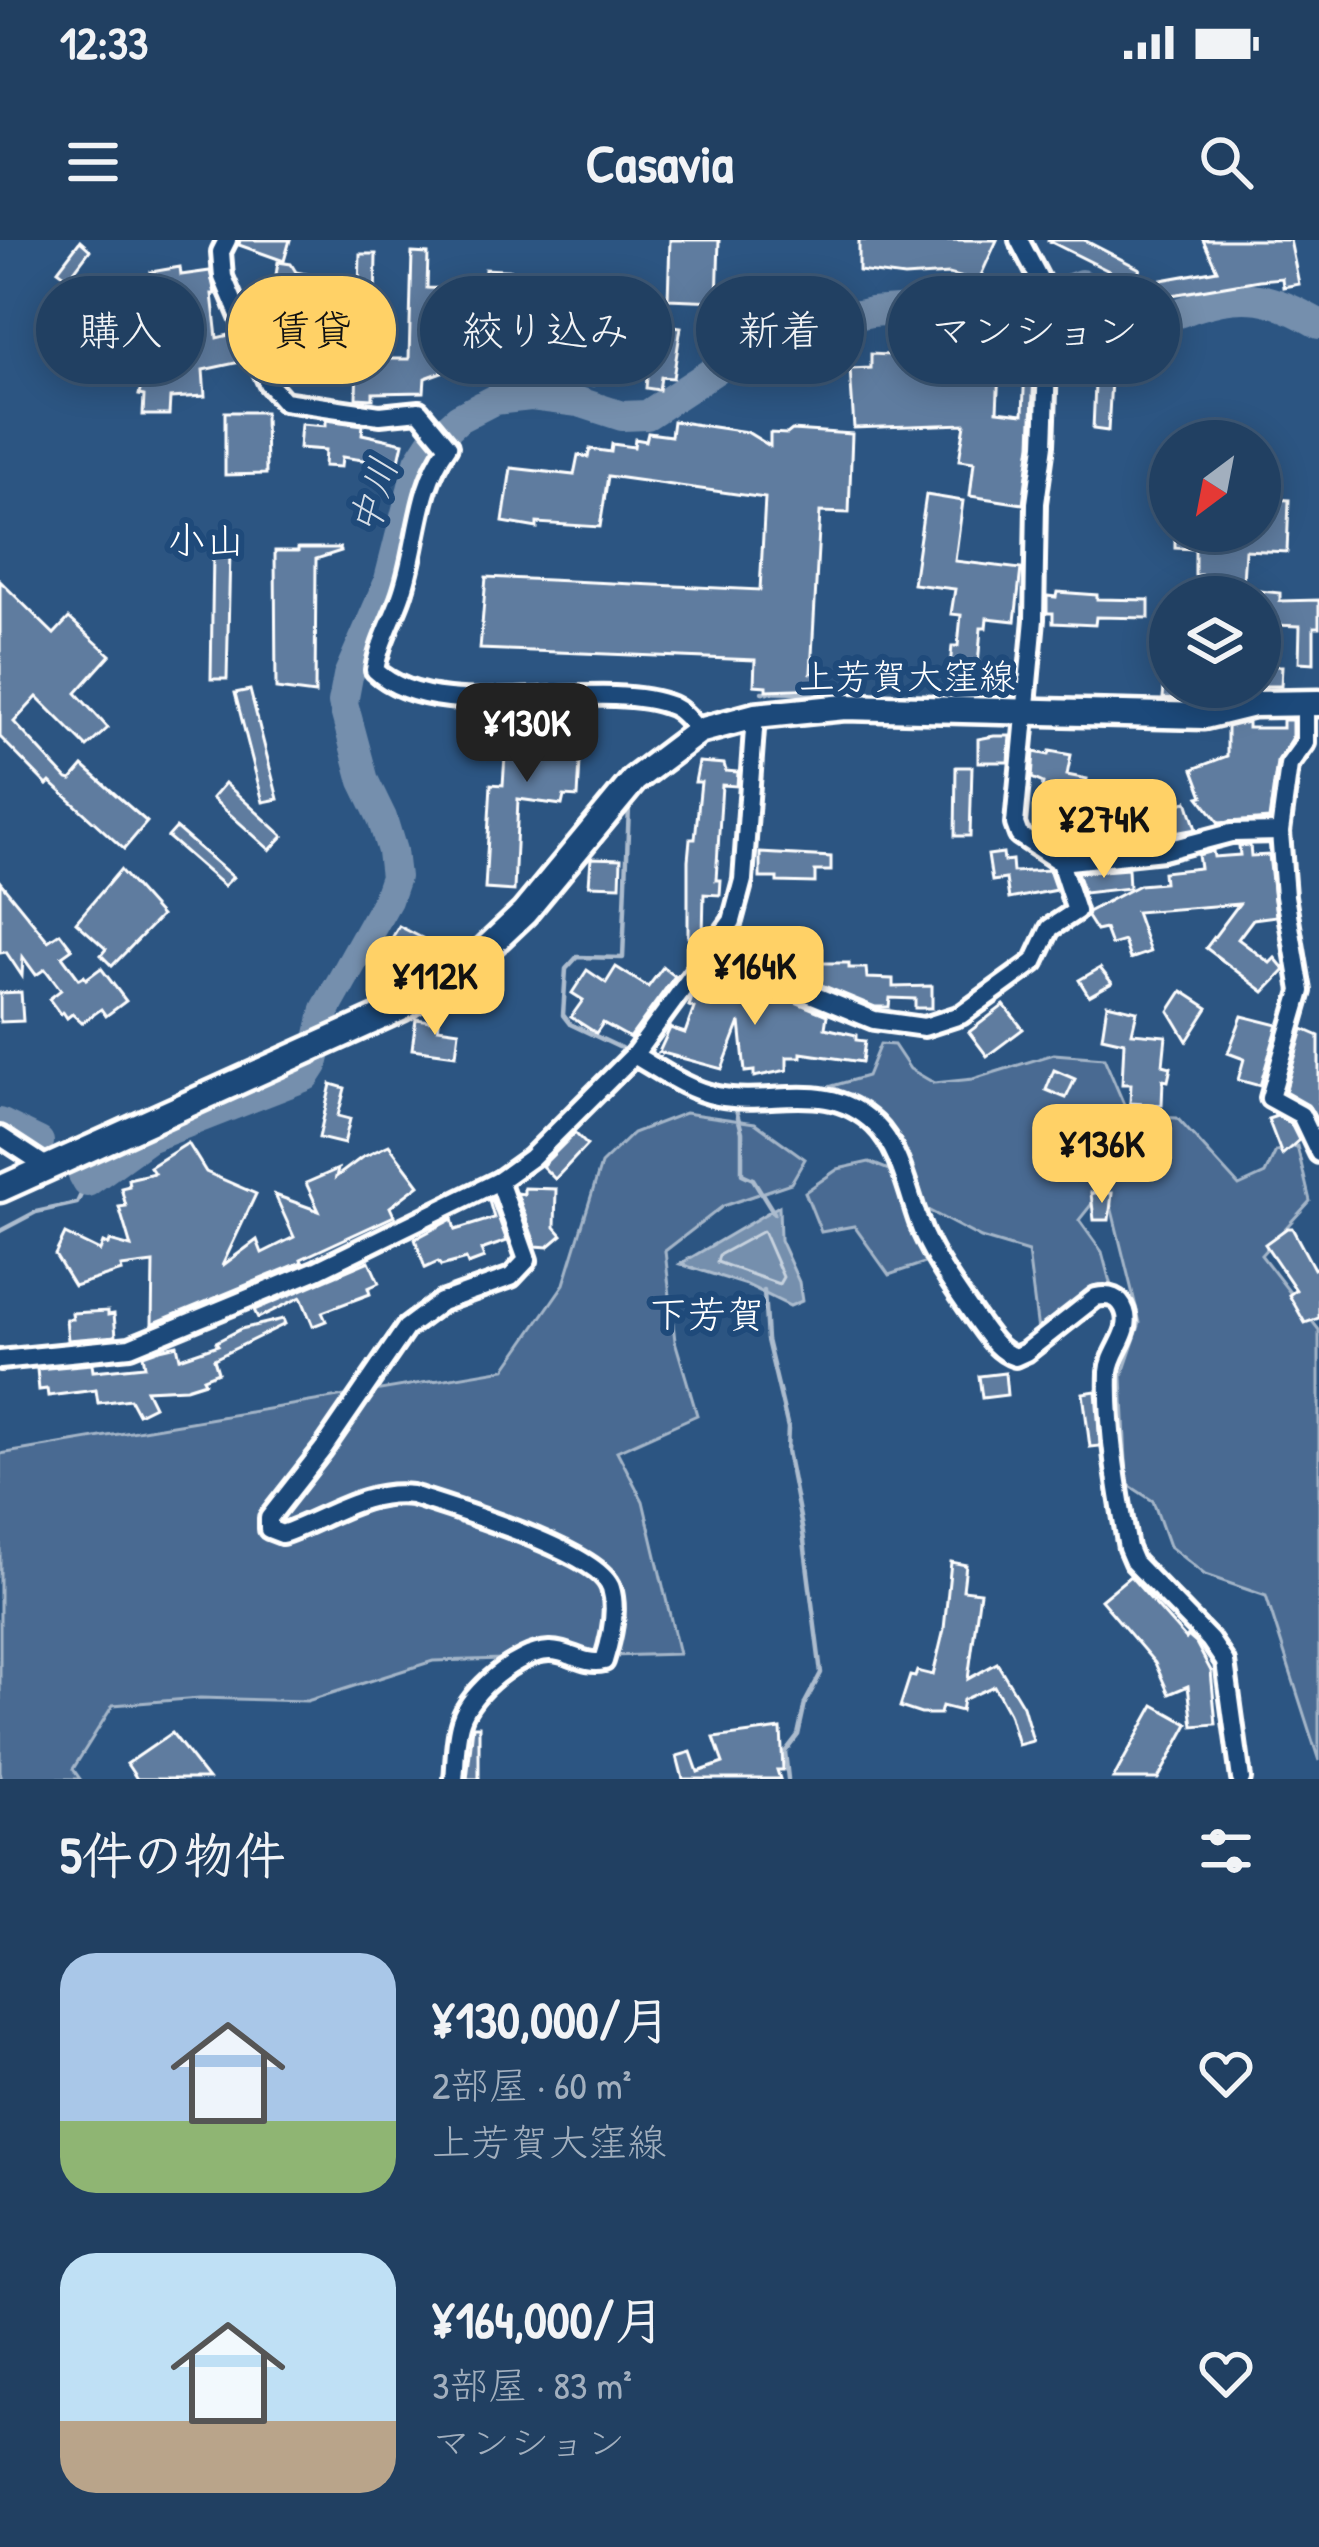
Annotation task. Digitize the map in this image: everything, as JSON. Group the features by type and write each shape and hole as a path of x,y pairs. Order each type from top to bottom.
{"main road":[{"name":"上芳賀大窪線","path":"0,1189 401,1008 469,965 524,913 634,780 699,731 754,716 845,707 1204,716 1253,704 1312,703"}],"street":[{"path":"227,240 221,252 224,277 268,383 284,401 380,415 418,411 448,446 426,486 402,596 375,670 409,691 497,700 646,698 677,708 699,731"},
{"path":"1019,240 1045,294 1045,445 1036,503 1034,619 1015,824 1018,836 1060,862 1162,851 1231,833 1280,832"},
{"path":"1312,703 1305,742 1288,764 1280,832 1300,992 1270,1098 1301,1115 1319,1153"},
{"path":"0,1360 130,1347 316,1270 500,1181 531,1159 634,1055 732,921 743,880 754,716"},
{"path":"710,953 874,1020 924,1027 961,1015 1034,962 1050,928 1076,910 1060,862"},
{"path":"634,1055 706,1094 803,1094 842,1101 862,1113 890,1143 943,1271 1006,1354 1015,1357 1026,1352 1102,1295 1117,1299 1124,1308 1126,1330 1109,1369 1128,1548 1134,1562 1210,1640 1225,1662 1241,1779"},
{"path":"0,1136 46,1166"},
{"path":"454,1779 461,1719 476,1695 514,1664 543,1651 562,1652 591,1664 604,1661 614,1610 610,1584 596,1568 567,1550 412,1495 386,1492 364,1498 282,1534 269,1529 269,1518 406,1328 441,1301 511,1277 527,1260 500,1181"}],"shaded area":[{"path":"880,1044 894,1045 910,1069 934,1083 973,1079 1054,1054 1104,1058 1129,1116 1177,1118 1239,1186 1265,1174 1276,1151 1297,1146 1310,1201 1261,1255 1319,1330 1319,1761 1266,1596 1205,1575 1169,1546 1153,1501 1127,1484 1122,1376 1140,1323 1106,1186 1079,1220 1102,1252 1111,1286 1097,1285 1038,1331 1028,1252 981,1238 922,1207 896,1134 874,1110 832,1086 867,1076"},
{"path":"685,1113 755,1123 805,1159 791,1183 723,1206 665,1251 675,1341 697,1415 617,1451 643,1501 679,1654 433,1661 307,1701 200,1698 113,1705 73,1769 80,1779 0,1779 0,1454 505,1369 564,1284 601,1164 633,1133"},
{"path":"869,1162 889,1170 930,1261 889,1275 854,1226 821,1232 805,1192 838,1169"}],"water":[{"path":"779,1206 780,1240 799,1282 802,1301 790,1306 747,1285 680,1264"}],"building":[{"path":"240,240 290,240 284,261 239,245"},
{"path":"670,240 719,240 718,276 696,276 696,300 672,299"},
{"path":"859,240 997,240 981,276 859,271"},
{"path":"1047,240 1084,240 1140,269 1136,276 1119,276"},
{"path":"1203,240 1290,240 1299,284 1283,287 1282,278 1180,294 1180,277 1217,270"},
{"path":"80,241 90,250 70,276 58,270"},
{"path":"412,253 428,254 427,276 420,276 420,384 425,384 424,392 356,398 356,384 396,384 396,359 409,359"},
{"path":"360,254 376,254 376,276 359,276"},
{"path":"278,262 315,276 276,276"},
{"path":"180,267 181,275 210,271 217,338 228,335 228,365 204,370 204,276 152,276 151,272"},
{"path":"485,269 539,272 539,276 485,276"},
{"path":"672,326 681,327 672,378"},
{"path":"871,354 888,355 888,384 998,384 997,411 1023,414 1024,384 1033,384 1023,504 970,496 974,462 959,460 965,424 854,428 851,384 864,384"},
{"path":"204,383 205,396 170,398 169,415 143,415 144,396 139,395 142,384"},
{"path":"1095,384 1111,384 1108,431 1093,429"},
{"path":"225,412 265,412 266,474 225,475"},
{"path":"326,420 363,425 362,434 403,443 398,465 342,457 341,467 324,466 325,450 299,448 301,424 326,426"},
{"path":"673,421 747,432 770,446 770,433 852,434 849,513 820,512 811,673 825,672 826,688 766,690 766,686 754,685 755,660 480,649 486,577 760,590 765,498 608,476 600,527 537,523 537,528 503,522 511,468 574,475 578,455 588,457 590,449 611,452 612,444 634,447 635,439 646,441 648,433 671,436"},
{"path":"926,495 963,501 955,561 1021,569 1015,621 987,618 986,628 981,628 978,666 1016,670 1014,693 985,694 986,680 949,677 961,615 951,614 955,589 913,584"},
{"path":"1281,499 1289,500 1287,552 1281,552"},
{"path":"213,551 230,551 227,679 211,679"},
{"path":"275,551 341,551 316,559 315,694 276,689"},
{"path":"1195,552 1245,552 1243,576 1195,575"},
{"path":"0,581 54,634 69,618 110,655 76,693 108,728 87,747 37,697 14,722 67,779 83,766 147,822 124,849 50,782 47,785 0,737"},
{"path":"1057,592 1149,600 1149,618 1096,617 1095,625 1053,623 1053,613 1047,613 1047,596 1056,597"},
{"path":"1319,600 1314,663 1299,662 1300,626 1281,625 1281,601"},
{"path":"250,690 278,799 263,802 235,693"},
{"path":"491,712 506,712 506,730 546,733 549,718 582,725 578,797 564,796 562,805 518,799 514,891 485,889 491,784 503,785 505,756 486,756"},
{"path":"1283,720 1292,720 1292,739 1277,762 1269,819 1219,823 1199,797 1203,796 1193,769 1227,756 1227,727 1248,722 1248,728 1283,728"},
{"path":"1010,736 1008,762 978,762 978,739"},
{"path":"1050,751 1071,755 1067,775 1087,779 1082,807 1045,800 1043,783 1032,778 1034,752 1049,755"},
{"path":"699,762 724,764 726,771 738,772 737,786 722,785 716,880 721,880 720,895 704,894 703,936 688,937 688,860 690,839 695,839"},
{"path":"956,767 972,767 970,836 955,836"},
{"path":"225,783 283,836 270,850 212,798"},
{"path":"1187,801 1196,829 1121,843 1119,830 1144,827 1142,820"},
{"path":"176,828 233,877 224,886 168,837"},
{"path":"1250,845 1251,856 1269,855 1276,916 1253,919 1238,939 1270,963 1275,958 1285,970 1264,992 1206,948 1239,904 1136,912 1150,952 1130,959 1124,941 1111,945 1105,929 1096,931 1087,917 1088,912 1139,885 1164,883 1163,872 1200,868 1198,855 1213,851 1214,857 1240,855 1239,846"},
{"path":"760,853 831,857 831,871 815,871 815,883 760,878"},
{"path":"1003,853 1004,861 1012,860 1013,872 1049,870 1056,890 1009,899 1006,879 992,881 988,855"},
{"path":"591,858 621,859 620,886 589,885"},
{"path":"1128,869 1129,888 1084,893 1077,873"},
{"path":"120,870 161,916 112,966 101,955 106,949 76,922"},
{"path":"0,882 48,941 60,933 72,949 62,956 79,979 101,968 126,1001 106,1016 101,1009 82,1023 72,1014 67,1018 60,1014 49,999 61,990 45,969 36,975 23,957 22,976 6,952 0,953"},
{"path":"399,926 422,938 416,959 388,945"},
{"path":"817,963 866,968 867,978 893,979 893,987 932,986 932,1008 915,1008 915,999 890,998 889,1007 875,1007 802,977 817,973"},
{"path":"616,967 648,987 663,967 675,976 630,1038 603,1023 596,1033 571,1017 583,1000 572,993 587,970 606,983"},
{"path":"713,968 827,1015 825,1028 865,1041 862,1062 801,1053 801,1057 787,1057 787,1070 754,1077 754,1071 745,1072 740,1022 722,1069 659,1052 670,1028 685,1033 694,1008 689,1006 693,995"},
{"path":"1100,968 1112,983 1089,996 1079,980"},
{"path":"1182,991 1208,1008 1187,1041 1169,1011"},
{"path":"21,992 23,1021 0,1022 0,993"},
{"path":"1107,1004 1137,1011 1132,1033 1166,1036 1163,1065 1171,1067 1168,1081 1163,1080 1162,1105 1130,1103 1131,1084 1122,1084 1124,1042 1102,1037"},
{"path":"1004,1005 1023,1029 987,1056 969,1032"},
{"path":"1242,1016 1278,1025 1260,1086 1238,1080 1244,1059 1228,1053"},
{"path":"416,1019 459,1031 456,1055 412,1049"},
{"path":"1303,1029 1319,1036 1319,1123 1308,1105 1285,1092"},
{"path":"1054,1070 1075,1079 1066,1098 1046,1090"},
{"path":"331,1084 345,1088 338,1116 350,1119 344,1144 319,1138"},
{"path":"1277,1116 1291,1124 1299,1140 1282,1155 1268,1119"},
{"path":"575,1133 587,1145 555,1179 542,1166"},
{"path":"188,1143 206,1172 256,1194 222,1266 257,1240 262,1253 294,1237 275,1195 319,1211 306,1183 338,1169 336,1177 389,1145 419,1185 390,1207 394,1216 302,1262 152,1324 153,1263 121,1267 122,1271 74,1286 55,1255 65,1234 100,1251 110,1241 131,1247 119,1207 126,1206 121,1188 129,1186 128,1179 154,1173 150,1167"},
{"path":"524,1188 556,1189 555,1227 562,1235 548,1247 536,1246 517,1193 524,1194"},
{"path":"1091,1193 1112,1193 1109,1220 1094,1220"},
{"path":"492,1200 507,1241 481,1250 484,1258 468,1264 466,1259 425,1268 415,1239 452,1219 455,1230 494,1218"},
{"path":"1292,1228 1314,1269 1319,1266 1319,1318 1305,1323 1289,1295 1296,1290 1265,1244"},
{"path":"369,1261 379,1283 368,1288 370,1294 322,1312 326,1321 313,1326 301,1297 258,1318 254,1310"},
{"path":"72,1313 114,1314 116,1336 68,1340 66,1319 73,1319"},
{"path":"283,1319 285,1324 214,1359 218,1372 203,1378 205,1382 146,1390 154,1406 138,1414 130,1399 98,1403 96,1390 48,1396 47,1389 39,1390 37,1369 145,1366 143,1355 160,1349 177,1345 180,1358 218,1345 216,1342 241,1329"},
{"path":"1005,1373 1007,1395 982,1398 979,1376"},
{"path":"1096,1391 1100,1446 1090,1447 1083,1393"},
{"path":"951,1562 966,1565 963,1590 980,1592 968,1679 997,1663 1023,1706 1033,1741 1018,1745 1009,1713 994,1686 963,1700 961,1711 942,1706 940,1714 921,1714 900,1707 910,1676 915,1677 917,1671 933,1675 944,1629"},
{"path":"1130,1576 1186,1639 1196,1643 1211,1671 1216,1724 1193,1726 1188,1686 1169,1694 1155,1663 1101,1600"},
{"path":"1154,1705 1188,1724 1158,1779 1113,1779"},
{"path":"473,1726 479,1726 479,1779 467,1779"},
{"path":"781,1729 780,1779 683,1779 677,1756 691,1752 698,1772 723,1763 714,1738"},
{"path":"172,1733 208,1779 137,1779 127,1764"}],"waterway":[{"name":"中川","path":"79,1167 87,1182 148,1138 306,1076 313,1065 326,1009 395,877 392,851 364,781 343,703 348,676 388,584 419,462 432,442 459,418 494,400 531,396 579,402 622,416 647,415 741,353 836,320 924,308 954,296 1022,299 1081,284 1149,317 1245,298 1273,302 1319,324"},
{"path":"762,692 1020,699"},
{"path":"621,1048 570,1024 563,1015 566,969 577,957 623,958 629,806"},
{"path":"734,1102 742,1132 742,1174 753,1179 774,1213"},
{"name":"中川","path":"0,1123 39,1142"},
{"path":"0,1231 36,1212 77,1203 87,1182"},
{"path":"764,1291 767,1340 788,1428 787,1451 821,1673 805,1703 798,1735 785,1752 788,1779"}],"district":[{"name":"小山","path":"206,540"},
{"name":"下芳賀","path":"707,1314"}]}
